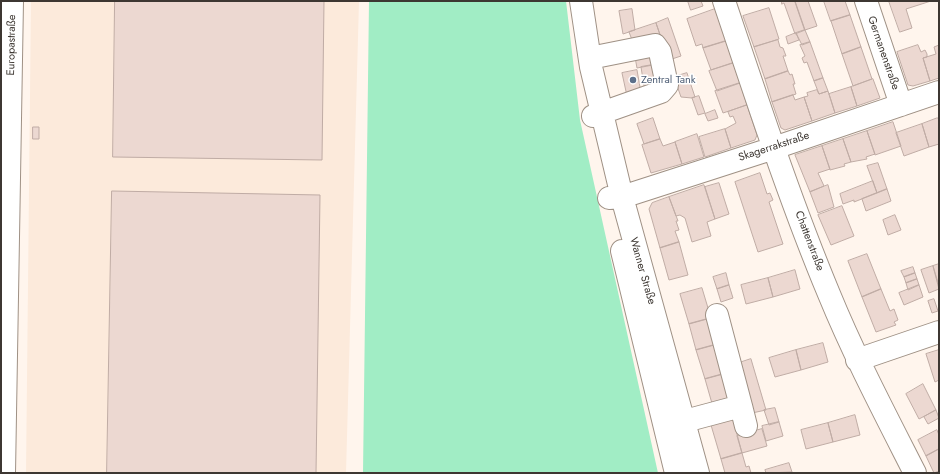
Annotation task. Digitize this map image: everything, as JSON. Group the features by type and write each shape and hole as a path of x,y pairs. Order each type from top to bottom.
{"street":[{"name":"Europastraße","path":"4,473 12,1"},
{"name":"Wanner Straße","path":"581,1 598,115 676,473"},
{"name":"Chattenstraße","path":"724,1 774,148 828,293 857,360 915,473"},
{"name":"Germanenstraße","path":"866,1 901,105"},
{"path":"590,62 647,45 655,45 660,52 666,85 661,92 598,115"},
{"name":"Skagerrakstraße","path":"615,198 774,148 939,92"},
{"name":"Wanner Straße","path":"615,198 685,421 698,473"},
{"path":"685,421 743,416 717,315"},
{"path":"857,360 939,332"}],"shaded area":[{"path":"31,1 359,1 346,473 26,473"}],"green space":[{"path":"369,1 566,1 580,120 658,473 363,473"}],"building":[{"path":"115,1 324,1 322,160 113,157"},
{"path":"688,1 701,1 703,6 691,10"},
{"path":"782,1 795,1 805,30 795,34"},
{"path":"795,1 808,1 817,26 805,30"},
{"path":"824,1 845,1 850,15 831,21"},
{"path":"889,1 931,1 906,9 912,28 900,32"},
{"path":"769,8 779,39 754,47 743,16"},
{"path":"632,9 635,30 623,34 619,11"},
{"path":"715,9 726,41 703,48 702,44 696,46 687,19"},
{"path":"850,15 861,47 842,54 831,21"},
{"path":"668,18 681,56 669,60 656,23"},
{"path":"656,23 660,35 634,45 629,32"},
{"path":"805,30 810,42 802,45 796,33"},
{"path":"796,33 799,40 788,44 786,37"},
{"path":"778,40 780,47 783,48 786,56 783,56 788,71 765,79 754,47"},
{"path":"726,41 733,63 711,70 703,48"},
{"path":"810,42 823,78 814,81 807,62 804,63 802,58 805,56 800,45"},
{"path":"918,45 921,52 925,50 927,54 927,57 923,58 930,81 913,86 908,85 897,52"},
{"path":"939,45 939,78 930,81 923,58 936,54 934,47"},
{"path":"861,47 872,79 853,86 842,54"},
{"path":"655,53 658,64 637,68 635,57"},
{"path":"733,63 740,83 717,91 709,71"},
{"path":"658,64 662,83 644,86 641,67"},
{"path":"637,70 641,93 627,96 622,73"},
{"path":"788,71 790,75 792,74 796,94 772,102 765,79"},
{"path":"687,73 695,97 692,98 681,97 674,77"},
{"path":"823,78 828,91 819,94 814,81"},
{"path":"873,79 880,98 857,106 851,87"},
{"path":"740,83 747,105 723,113 715,91"},
{"path":"851,87 857,106 835,113 829,94"},
{"path":"817,90 819,94 828,91 835,113 812,121 804,97 808,96 807,93"},
{"path":"793,95 795,100 804,97 812,121 785,130 781,128 772,102"},
{"path":"699,96 705,113 698,115 692,98"},
{"path":"747,105 757,135 755,140 731,148 725,129 736,123 733,116 730,117 728,112"},
{"path":"715,110 718,118 708,121 705,114"},
{"path":"653,118 660,139 644,144 637,124"},
{"path":"939,118 939,144 929,147 922,124"},
{"path":"893,122 901,146 875,155 867,131"},
{"path":"922,124 929,147 904,156 896,133"},
{"path":"33,127 39,127 39,139 33,139"},
{"path":"725,129 731,148 705,157 699,137"},
{"path":"867,131 875,154 866,157 867,159 851,162 843,139"},
{"path":"697,134 704,157 682,164 675,142"},
{"path":"660,139 663,146 675,142 682,164 651,173 642,145"},
{"path":"843,139 851,162 844,164 845,166 830,170 822,146"},
{"path":"822,146 830,169 818,173 824,186 810,192 795,155"},
{"path":"878,163 887,189 877,193 867,166"},
{"path":"760,173 767,194 770,193 773,200 769,202 783,244 758,252 735,182"},
{"path":"873,181 877,193 854,202 854,200 843,204 840,194"},
{"path":"719,183 729,214 715,219 705,187"},
{"path":"704,185 715,219 707,222 711,236 692,242 685,218 680,215 676,216 669,197"},
{"path":"828,185 834,207 818,213 810,192"},
{"path":"887,189 891,201 866,211 862,199"},
{"path":"112,191 320,195 316,473 107,473"},
{"path":"669,197 678,221 676,221 679,230 675,231 679,242 660,248 649,209 652,203"},
{"path":"842,206 854,236 831,245 818,215"},
{"path":"895,215 901,230 888,235 883,220"},
{"path":"679,242 688,275 669,280 660,248"},
{"path":"867,254 881,289 862,297 848,261"},
{"path":"939,264 939,286 933,266"},
{"path":"933,266 939,289 929,293 921,270"},
{"path":"913,267 915,273 904,277 901,271"},
{"path":"795,270 800,289 773,297 768,278"},
{"path":"726,273 729,285 717,289 713,277"},
{"path":"915,273 917,279 906,283 904,277"},
{"path":"768,278 773,297 746,304 741,285"},
{"path":"917,279 919,285 908,290 906,283"},
{"path":"729,285 733,298 721,302 717,289"},
{"path":"919,285 923,297 904,305 899,293"},
{"path":"702,288 711,318 689,324 680,294"},
{"path":"881,289 890,311 894,309 898,320 894,322 896,325 876,332 862,297"},
{"path":"934,299 938,311 932,313 928,301"},
{"path":"711,318 718,344 696,350 689,324"},
{"path":"823,343 828,362 801,370 796,350"},
{"path":"718,344 727,373 705,379 696,350"},
{"path":"796,350 801,370 775,377 769,358"},
{"path":"939,350 939,380 935,382 926,354"},
{"path":"751,359 766,410 752,413 739,363"},
{"path":"727,373 735,401 713,407 705,379"},
{"path":"923,384 936,410 919,419 906,394"},
{"path":"775,408 779,422 769,425 764,410"},
{"path":"936,410 939,418 928,424 924,417"},
{"path":"855,415 860,435 833,442 828,423"},
{"path":"733,419 742,453 721,459 711,425"},
{"path":"779,422 783,436 766,441 762,426"},
{"path":"828,423 833,442 806,449 801,430"},
{"path":"762,429 767,446 742,453 737,436"},
{"path":"937,430 939,435 939,449 926,456 918,440"},
{"path":"939,449 939,471 934,473 926,456"},
{"path":"742,453 746,467 749,466 751,473 725,473 721,459"},
{"path":"789,463 792,472 766,473 765,470"}],"place":[{"name":"Zentral Tank","path":"633,80"}]}
